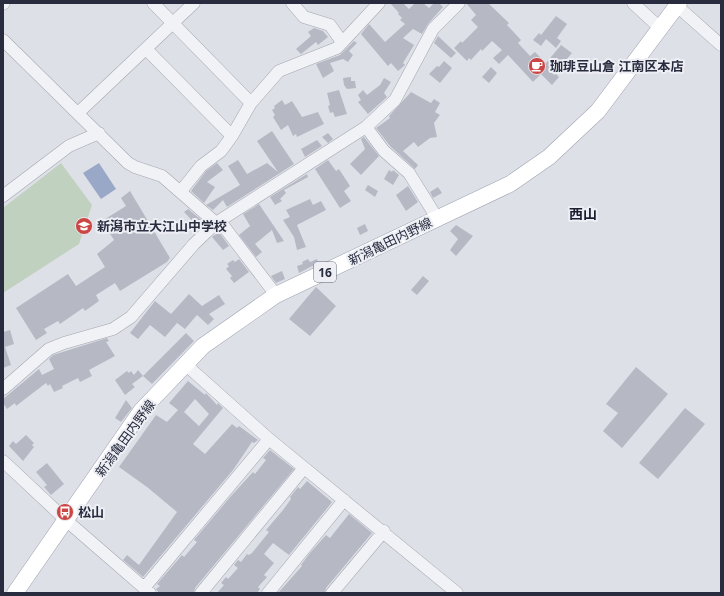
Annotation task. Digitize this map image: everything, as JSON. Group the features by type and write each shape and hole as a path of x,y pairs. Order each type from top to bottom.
{"main road":[{"name":"新潟亀田内野線","path":"15,593 142,411 203,346 276,295 510,184 549,157 598,111 678,5"}],"street":[{"path":"153,3 251,103"},
{"path":"78,113 194,3"},
{"path":"292,3 304,17 330,25 342,42"},
{"path":"181,191 201,166 221,151 232,136 251,103 279,71 337,48 365,20 379,3"},
{"path":"633,3 660,28"},
{"path":"3,389 49,349 64,343 113,329 131,317 194,244 216,223 366,127 395,100 433,29 453,5"},
{"path":"678,5 721,45"},
{"path":"3,40 135,167 162,176 216,223 222,224 276,295"},
{"path":"146,49 232,136"},
{"path":"366,127 384,151 408,173 437,218"},
{"path":"3,196 69,146 98,133"},
{"path":"185,364 269,439 384,531 457,593"},
{"path":"3,375 17,376"},
{"path":"3,460 66,521 147,591 269,439"},
{"path":"201,593 304,468"},
{"path":"268,593 344,500"},
{"path":"332,593 384,531"}],"green space":[{"path":"61,163 92,205 79,244 3,293 3,208"}],"water":[{"path":"99,163 116,189 101,199 83,173"}],"building":[{"path":"390,3 403,3 409,9 415,3 423,3 429,8 434,3 439,3 443,7 428,24 422,34 413,29 403,38 414,45 403,63 405,65 398,71 391,63 388,66 361,34 369,24 385,42 405,24 400,20 402,18"},
{"path":"466,3 488,3 509,23 507,25 521,40 518,43 530,56 535,52 546,63 561,45 572,53 555,73 559,77 552,85 541,74 533,82 508,55 499,64 493,58 502,50 492,41 482,51 481,49 471,60 469,58 467,61 454,48 461,41 462,43 478,27 471,20 476,15"},
{"path":"556,16 567,24 557,38 561,41 556,48 546,39 541,46 533,40 539,33 541,35"},
{"path":"314,28 323,31 328,37 318,45 316,42 301,54 296,49 311,36 308,32"},
{"path":"438,36 456,53 451,58 434,43"},
{"path":"354,41 357,43 349,51 353,55 348,62 343,59 330,63 334,71 323,78 316,64 340,55"},
{"path":"444,61 452,68 440,83 429,74 437,66 439,67"},
{"path":"491,67 497,73 489,83 482,77"},
{"path":"351,77 351,81 355,81 356,88 347,89 344,85 343,78"},
{"path":"384,78 391,82 384,93 387,97 368,114 358,102 361,100 358,95 363,90 367,95 380,85"},
{"path":"339,90 347,114 335,117 333,112 330,113 327,93"},
{"path":"411,92 431,103 434,99 440,103 435,112 440,115 434,123 437,137 430,138 418,147 414,142 403,151 418,165 415,169 390,146 376,128 390,118 389,116"},
{"path":"282,100 285,105 292,101 302,117 318,112 324,124 297,137 296,134 293,136 288,125 281,130 273,117 275,115 272,110 275,108 274,106"},
{"path":"272,131 294,164 227,207 223,200 213,210 206,205 240,185 228,166 238,160 247,174 267,163 278,172 257,141"},
{"path":"328,133 333,139 328,143 322,137"},
{"path":"364,137 379,156 361,175 350,164 365,149 361,139"},
{"path":"317,140 322,146 305,157 301,149"},
{"path":"328,160 336,171 339,169 350,186 344,191 351,201 340,208 315,169"},
{"path":"217,163 223,170 207,182 215,187 204,203 191,191 206,171"},
{"path":"389,170 392,172 393,170 399,175 393,185 384,179"},
{"path":"307,174 308,177 284,190 286,193 280,199 282,201 275,205 270,197"},
{"path":"368,185 378,191 375,197 365,190"},
{"path":"408,186 418,202 406,211 396,195"},
{"path":"438,187 442,193 433,198 430,192"},
{"path":"130,191 170,258 167,262 120,291 115,283 96,295 99,301 85,311 83,308 60,324 58,321 44,329 47,333 36,340 16,308 68,274 76,286 105,267 97,254 114,240 102,221 126,206 121,198"},
{"path":"310,199 313,205 321,201 326,210 297,225 306,247 297,250 294,237 283,220 290,217 286,210"},
{"path":"259,204 284,241 277,243 272,230 255,244 262,252 256,257 239,235 250,226 243,214"},
{"path":"188,209 205,223 199,228 184,212"},
{"path":"365,224 368,231 360,235 357,228"},
{"path":"456,225 473,236 456,256 450,250 458,239 450,231"},
{"path":"219,232 229,246 223,250 212,237"},
{"path":"239,259 249,272 234,283 230,278 232,276 226,269 229,266 227,264 233,260 235,262"},
{"path":"308,259 310,262 317,259 318,263 299,273 297,266 303,264 302,262"},
{"path":"282,271 285,279 276,283 271,276"},
{"path":"423,276 429,281 417,295 411,290"},
{"path":"316,287 336,306 310,336 289,319"},
{"path":"189,294 202,306 219,295 225,304 209,314 214,319 208,325 197,315 185,329 177,323 165,337 150,325 138,339 130,333 155,301 171,314"},
{"path":"10,330 14,344 5,347 11,365 3,368 3,332"},
{"path":"186,333 194,341 152,384 143,376"},
{"path":"107,338 109,341 106,342 115,356 89,370 92,376 80,382 78,378 54,392 50,384 48,386 46,383 16,406 15,403 7,409 3,403 3,399 39,369 42,375 54,369 49,359 53,355"},
{"path":"636,367 668,394 622,448 603,431 618,413 606,404"},
{"path":"138,370 143,376 132,384 135,387 125,395 115,380 127,371 129,373 131,371 134,375"},
{"path":"188,381 205,395 206,393 217,405 218,403 223,408 193,444 205,454 232,424 237,428 239,426 258,440 254,443 252,442 233,470 143,577 123,560 127,555 139,565 177,512 147,487 119,467 156,415 167,422 178,410 169,403","holes":["195,399 209,414 199,426 184,412"]},
{"path":"126,400 132,408 121,422 115,418"},
{"path":"685,408 705,424 658,479 639,463"},
{"path":"26,435 34,443 32,445 34,447 23,461 9,446 13,441 16,444"},
{"path":"270,450 294,469 195,588 194,593 159,593 156,589 160,586 157,584 182,555 184,557 197,542 194,540 231,496 253,472 255,474 266,460 263,458"},
{"path":"47,463 64,484 51,495 44,487 47,485 36,472"},
{"path":"307,481 332,502 329,506 289,555 273,543 264,554 274,563 264,575 267,577 258,587 260,589 257,593 217,593 224,585 221,583 226,577 228,579 238,568 234,565 238,560 241,562 247,554 249,555 252,553 269,532 266,530 291,499 290,497 298,487 300,489"},
{"path":"349,514 372,533 326,588 325,593 278,593 302,566 301,565 310,553 326,535 330,538"}],"place":[{"name":"珈琲豆山倉 江南区本店","path":"537,66"},
{"name":"新潟市立大江山中学校","path":"84,226"},
{"name":"松山","path":"65,512"}],"district":[{"name":"西山","path":"583,213"}]}
